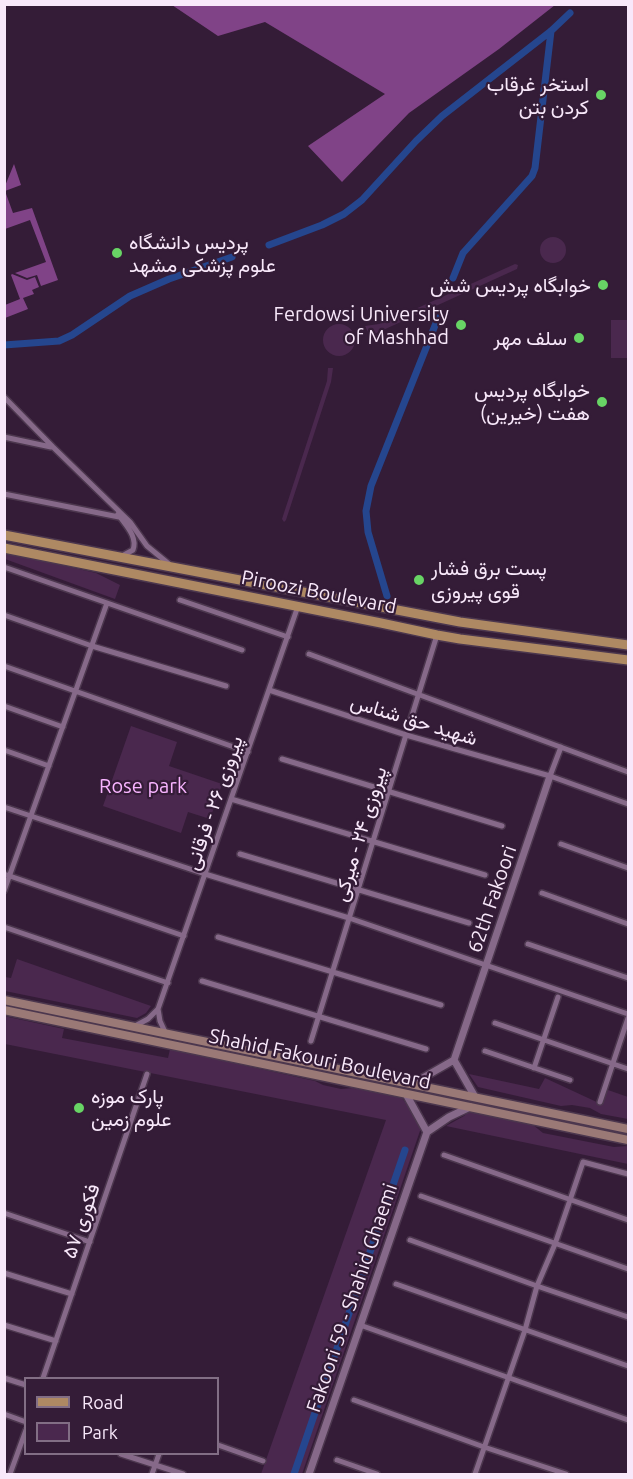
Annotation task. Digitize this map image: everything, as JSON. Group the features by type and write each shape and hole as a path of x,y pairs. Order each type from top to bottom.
{"main road":[{"name":"Piroozi Boulevard","path":"4,535 460,622 628,645"},
{"name":"Piroozi Boulevard","path":"4,548 436,635 628,660"},
{"path":"348,616 351,601"},
{"name":"Shahid Fakouri Boulevard","path":"4,1000 628,1129"},
{"name":"Shahid Fakouri Boulevard","path":"4,1010 628,1140"}],"street":[{"path":"4,397 130,522 147,546 172,566"},
{"path":"4,437 53,447"},
{"path":"4,494 119,517"},
{"path":"110,503 135,541 133,550 120,556"},
{"path":"4,567 242,650"},
{"path":"180,600 288,637"},
{"path":"4,891 7,875 32,816 107,603"},
{"name":"پیروزی ۲۶ - فرقانی","path":"158,1009 298,606"},
{"path":"4,615 92,646 226,686"},
{"name":"پیروزی ۲۴ - میرکی","path":"311,1041 436,635"},
{"path":"309,654 628,772"},
{"path":"4,666 248,752"},
{"name":"شهید حق شناس","path":"269,690 406,735 550,776 628,804"},
{"path":"4,706 63,727"},
{"name":"62th Fakoori","path":"454,1060 561,747"},
{"path":"4,750 49,766"},
{"path":"282,759 502,826"},
{"path":"231,799 485,875"},
{"path":"4,807 205,874 350,918 487,964 628,1016 600,1102"},
{"path":"561,844 628,868"},
{"path":"240,854 469,923"},
{"path":"7,875 184,936"},
{"path":"542,893 628,924"},
{"path":"4,927 168,983"},
{"path":"218,937 441,1005"},
{"path":"528,944 628,978"},
{"path":"202,981 426,1049"},
{"path":"534,1068 558,997"},
{"path":"135,1026 148,1019 158,1009"},
{"path":"158,1009 165,1032"},
{"path":"495,1023 628,1069"},
{"path":"485,1051 570,1080"},
{"path":"414,1083 454,1060 475,1097"},
{"name":"فکوری ۵۷","path":"43,1377 147,1074"},
{"path":"406,1094 427,1132 449,1117 470,1107"},
{"name":"Fakoori 59 - Shahid Ghaemi","path":"309,1474 427,1132"},
{"path":"444,1155 628,1220"},
{"path":"475,1474 525,1330 537,1286 555,1244 583,1162 628,1174"},
{"path":"421,1196 628,1269"},
{"path":"4,1213 90,1242"},
{"path":"410,1240 628,1317"},
{"path":"4,1273 72,1294"},
{"path":"396,1284 628,1366"},
{"path":"4,1325 56,1341"},
{"path":"360,1325 628,1420"},
{"path":"4,1378 24,1384"},
{"path":"354,1400 566,1474"},
{"path":"4,1414 24,1421"},
{"path":"10,1474 24,1435"},
{"path":"219,1445 263,1461"},
{"path":"125,1455 183,1474"},
{"path":"152,1474 159,1455"},
{"path":"337,1460 377,1474"},
{"path":"4,1464 12,1467"}],"green space":[{"path":"553,237 562,241 566,250 562,259 553,263 544,259 540,250 544,241"},
{"path":"515,264 518,265 517,269 370,336 365,326 391,320"},
{"path":"611,320 628,320 628,358 611,358"},
{"path":"339,324 350,329 355,340 350,351 339,356 328,351 323,340 328,329"},
{"path":"328,368 333,368 331,382 284,522 282,519 327,381"},
{"path":"5,552 96,573 120,585 115,599 5,559"},
{"name":"Rose park","path":"131,726 177,742 169,766 222,784 210,819 188,812 181,833 103,806"},
{"path":"17,959 151,1006 146,1013 137,1018 5,991 5,977 11,978"},
{"path":"4,1016 64,1029 62,1038 168,1058 170,1049 315,1081 341,1089 353,1088 402,1098 411,1110 421,1128 302,1474 261,1474 386,1120 5,1044"},
{"path":"469,1074 539,1089 545,1078 601,1104 608,1090 628,1097 628,1119 601,1114 590,1108 561,1106 478,1087"},
{"path":"470,1110 533,1125 543,1133 614,1147 628,1146 628,1164 446,1126"}],"shaded area":[{"path":"172,5 555,5 499,49 409,113 342,182 308,146 385,94 265,22 218,36"},
{"path":"14,164 21,185 5,191 5,186"},
{"path":"5,191 13,213 32,208 58,280 41,286 37,275 27,278 15,273 46,262 30,220 5,229"},
{"path":"12,274 27,280 35,277 39,287 32,290 34,294 23,298 28,309 5,318 5,305 20,299"}],"waterway":[{"path":"269,245 344,214 362,200 442,116 551,31 570,13"},
{"path":"453,278 463,253 532,176 535,168 551,31"},
{"path":"4,345 59,341 72,335 130,296 169,279 232,257"},
{"path":"387,596 368,532 366,511 371,486 438,318"},
{"path":"294,1474 405,1150"}],"place":[{"name":"استخر غرقاب کردن بتن","path":"601,95"},
{"name":"پردیس دانشگاه علوم پزشکی مشهد","path":"117,253"},
{"name":"خوابگاه پردیس شش","path":"603,285"},
{"name":"Ferdowsi University of Mashhad","path":"461,325"},
{"name":"سلف مهر","path":"579,338"},
{"name":"خوابگاه پردیس هفت (خیرین)","path":"602,402"},
{"name":"پست برق فشار قوی پیروزی","path":"419,580"},
{"name":"پارک موزه علوم زمین","path":"79,1108"}]}
